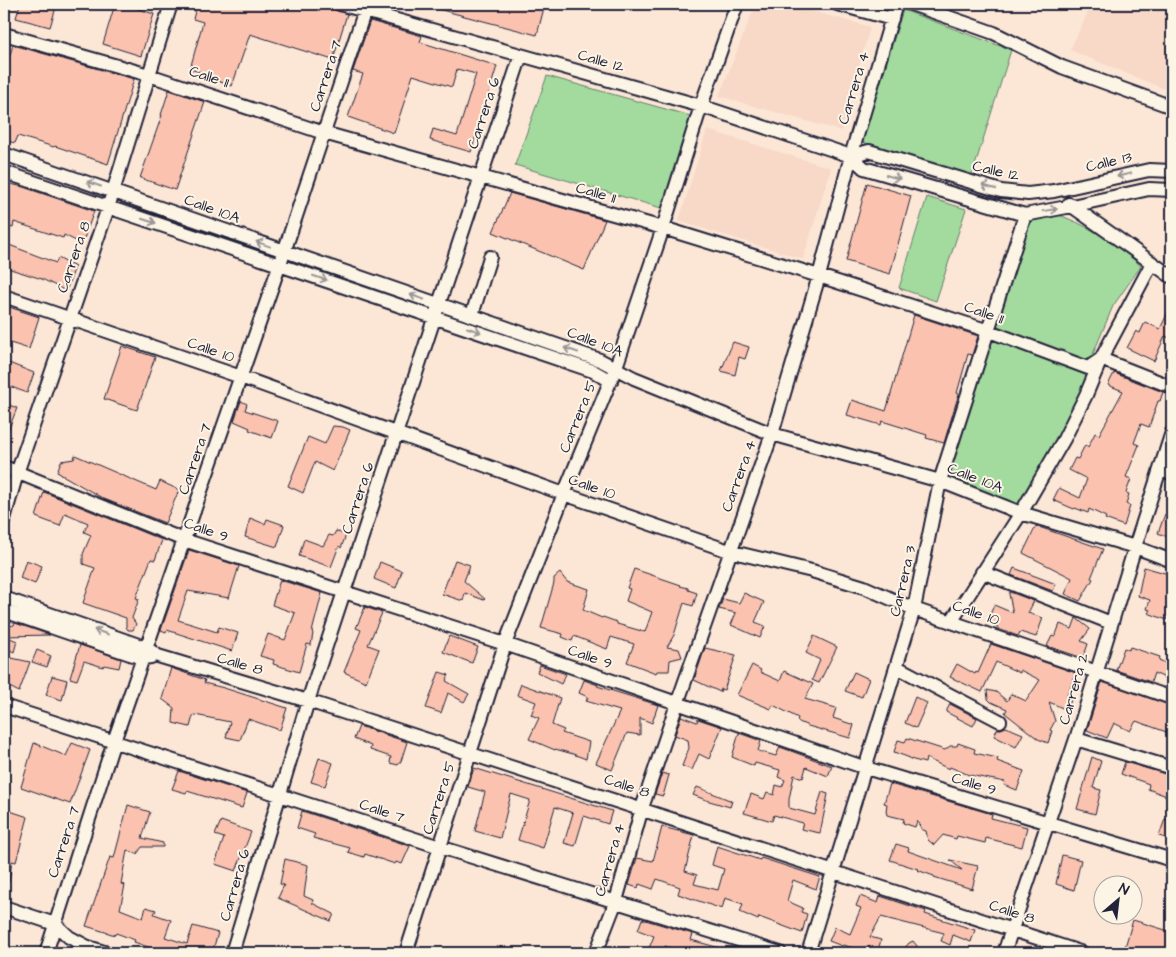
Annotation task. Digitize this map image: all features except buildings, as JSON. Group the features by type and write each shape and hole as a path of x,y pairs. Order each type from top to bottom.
{"street":[{"name":"Carrera 8","path":"4,519 108,208 171,4"},
{"name":"Calle 12","path":"340,4 366,7 521,55 700,106 851,156 864,168 1025,214 1072,206"},
{"name":"Carrera 5","path":"406,953 505,644 611,381 700,106 737,4"},
{"path":"837,4 892,19"},
{"name":"Carrera 4","path":"596,953 616,901 642,808 677,704 729,551 772,434 896,4"},
{"path":"911,4 994,33 1062,67 1172,107"},
{"name":"Carrera 7","path":"46,953 114,741 280,265 366,7"},
{"name":"Calle 11","path":"4,34 149,75 324,133 662,228 819,276 989,331 1088,368 1101,359"},
{"name":"Carrera 6","path":"232,953 308,701 521,55"},
{"name":"Calle 12","path":"851,156 869,151 1001,191 1028,194 1054,191"},
{"name":"Calle 10A","path":"4,154 600,360 634,378 772,434 940,481 1020,513 1135,547 1172,561"},
{"name":"Calle 13","path":"1054,191 1149,170 1172,171"},
{"name":"Calle 10A","path":"4,172 434,316 593,371 611,381"},
{"path":"1072,206 1149,189 1172,190"},
{"path":"1054,191 1072,206 1172,276"},
{"name":"Carrera 3","path":"808,953 914,609 940,481 1025,214"},
{"path":"472,315 490,257"},
{"path":"951,622 1064,439 1101,359 1152,263"},
{"name":"Calle 10","path":"4,296 241,377 564,494 729,551 812,571 864,587 914,609 1172,698"},
{"path":"1101,359 1172,386"},
{"name":"Carrera 2","path":"1004,953 1076,739 1135,547 1166,471 1172,432"},
{"name":"Calle 9","path":"4,467 184,540 505,644 866,768 1047,824 1172,860"},
{"path":"982,572 1111,623"},
{"name":"Calle 8","path":"4,598 145,653"},
{"name":"Calle 8","path":"4,611 308,701 642,808 1083,953"},
{"path":"896,667 1000,721"},
{"name":"Calle 7","path":"4,706 440,847 780,953"},
{"path":"1076,739 1172,768"},
{"path":"4,907 55,924 69,937 107,953"}],"shaded area":[{"path":"756,4 786,4 870,27 841,131 719,96"},
{"path":"1092,4 1172,4 1172,92 1070,50"},
{"path":"707,130 831,168 803,259 679,221"}],"green space":[{"path":"903,10 1011,50 972,175 862,142"},
{"path":"547,76 694,117 668,210 515,165"},
{"path":"927,197 966,209 936,301 899,288"},
{"path":"1053,213 1077,222 1100,235 1141,266 1113,306 1088,366 1024,341 996,326 1011,267 1033,217"},
{"path":"992,335 1091,370 1062,435 1019,510 968,485 949,471"}]}
